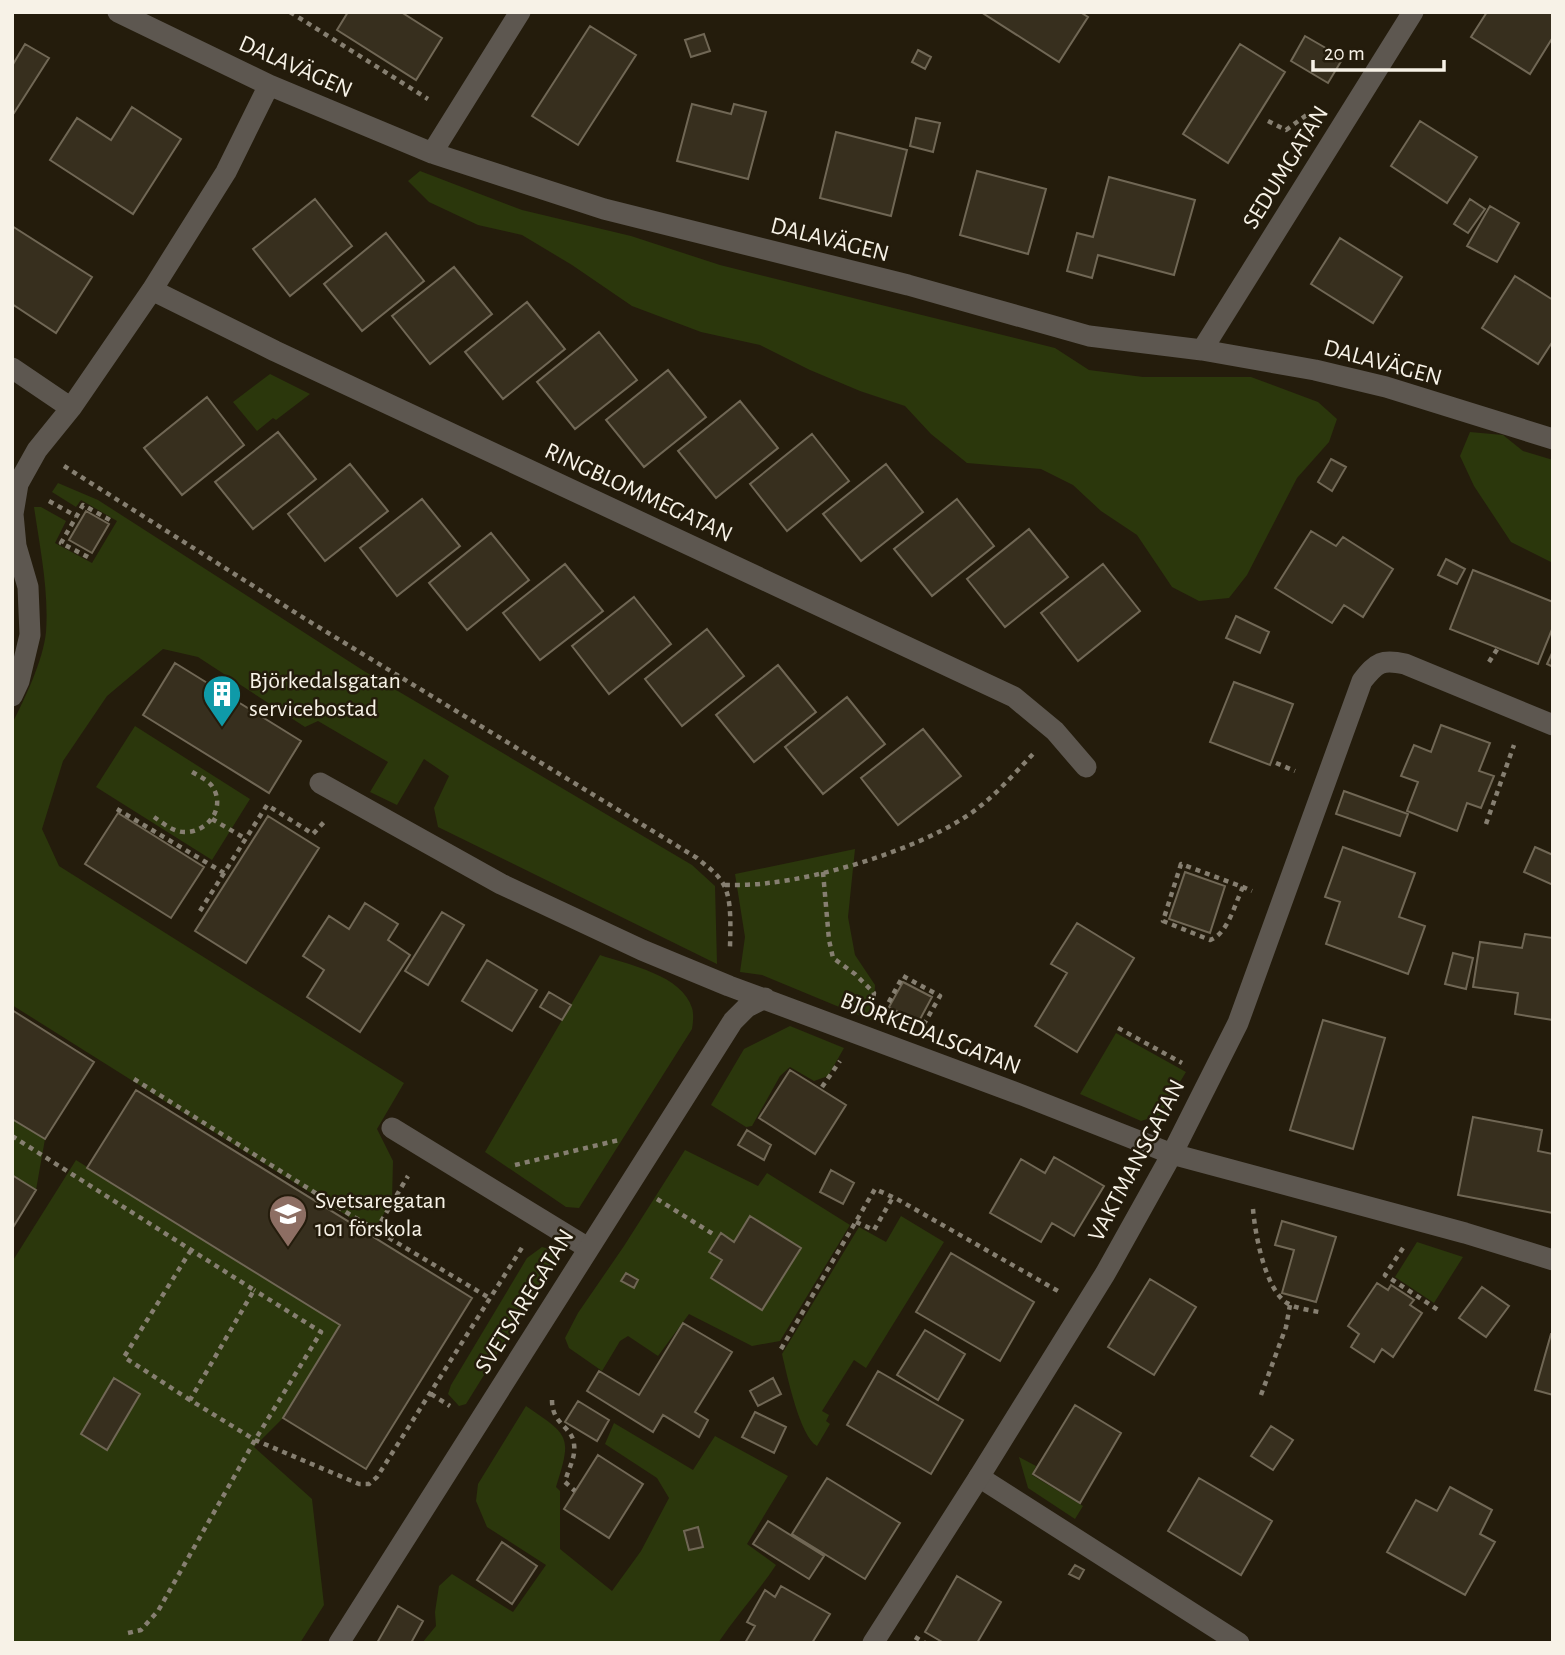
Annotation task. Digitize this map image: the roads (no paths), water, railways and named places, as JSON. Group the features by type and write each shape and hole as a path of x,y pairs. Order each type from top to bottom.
{"street":[{"name":"DALAVÄGEN","path":"118,12 270,85 432,153 604,209 908,285 1089,336 1202,350 1315,370 1386,387 1553,439"},
{"path":"432,153 520,12"},
{"name":"SEDUMGATAN","path":"1202,350 1413,12"},
{"path":"12,696 19,681 30,635 28,587 16,546 13,514 15,496 25,469 71,408 152,290 226,172 270,85"},
{"name":"RINGBLOMMEGATAN","path":"152,290 275,351 1014,697 1055,731 1086,767"},
{"path":"12,368 71,408"},
{"name":"VAKTMANSGATAN","path":"873,1643 1084,1307 1172,1154 1238,1023 1362,681 1373,667 1387,660 1405,664 1553,725"},
{"name":"BJÖRKEDALSGATAN","path":"320,783 501,884 642,950 729,986 1172,1154 1553,1260"},
{"name":"SVETSAREGATAN","path":"339,1643 733,1021 747,1007 765,998"},
{"path":"393,1128 588,1248"},
{"path":"979,1477 1240,1643"}],"place":[{"name":"Björkedalsgatan servicebostad","path":"222,728"},
{"name":"Svetsaregatan 101 förskola","path":"288,1248"}]}
